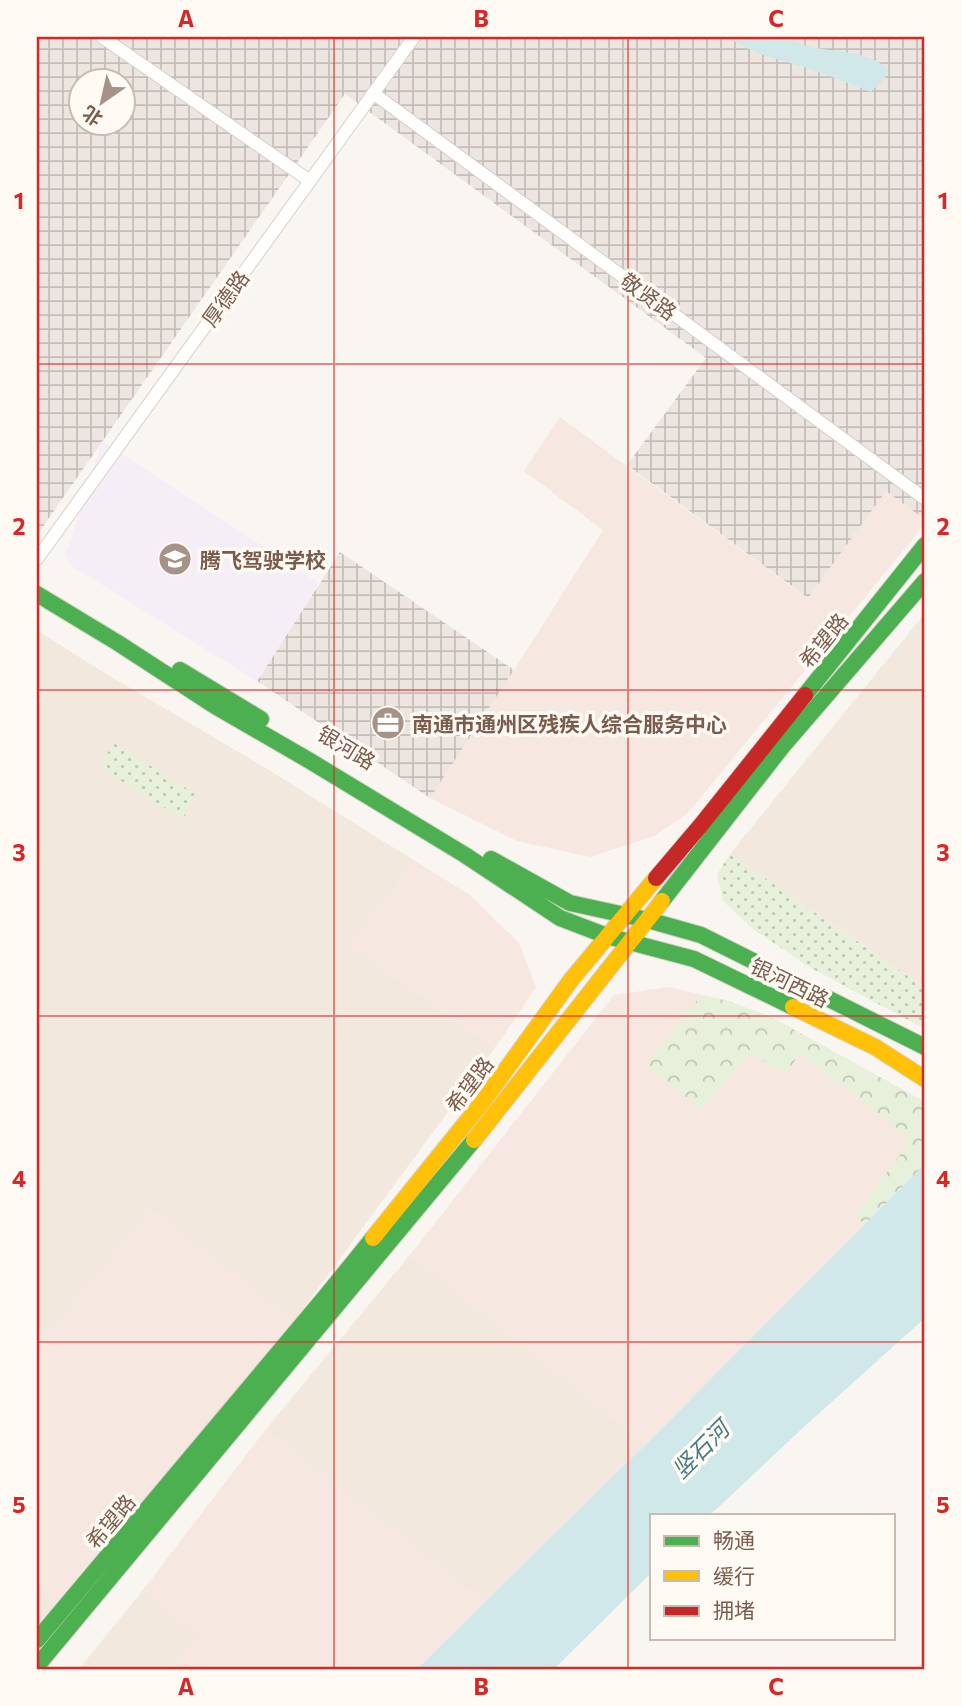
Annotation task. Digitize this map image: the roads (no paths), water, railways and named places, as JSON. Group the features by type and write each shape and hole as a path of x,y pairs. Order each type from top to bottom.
{"main road":[{"name":"希望路","path":"37,1640 335,1286 481,1104 571,981 701,825 925,545"},
{"name":"希望路","path":"37,1666 470,1146 782,747 925,581"},
{"name":"银河路","path":"37,582 518,876 570,903 648,920"},
{"name":"银河路","path":"37,594 215,706 465,855 560,918 607,936 630,940"},
{"name":"银河西路","path":"648,920 701,936 925,1047"},
{"name":"银河西路","path":"630,940 694,959 875,1046 925,1079"}],"street":[{"path":"102,37 310,181"},
{"name":"厚德路","path":"37,559 414,37"},
{"name":"敬贤路","path":"373,93 925,499"}],"water":[{"path":"732,37 787,37 806,46 861,55 881,63 888,70 885,78 871,92 758,53 740,45 732,40"},
{"name":"竖石河","path":"925,1164 925,1318 711,1514 650,1514 650,1574 554,1669 417,1669"}],"place":[{"name":"腾飞驾驶学校","path":"175,559"},
{"name":"南通市通州区残疾人综合服务中心","path":"388,723"}]}
